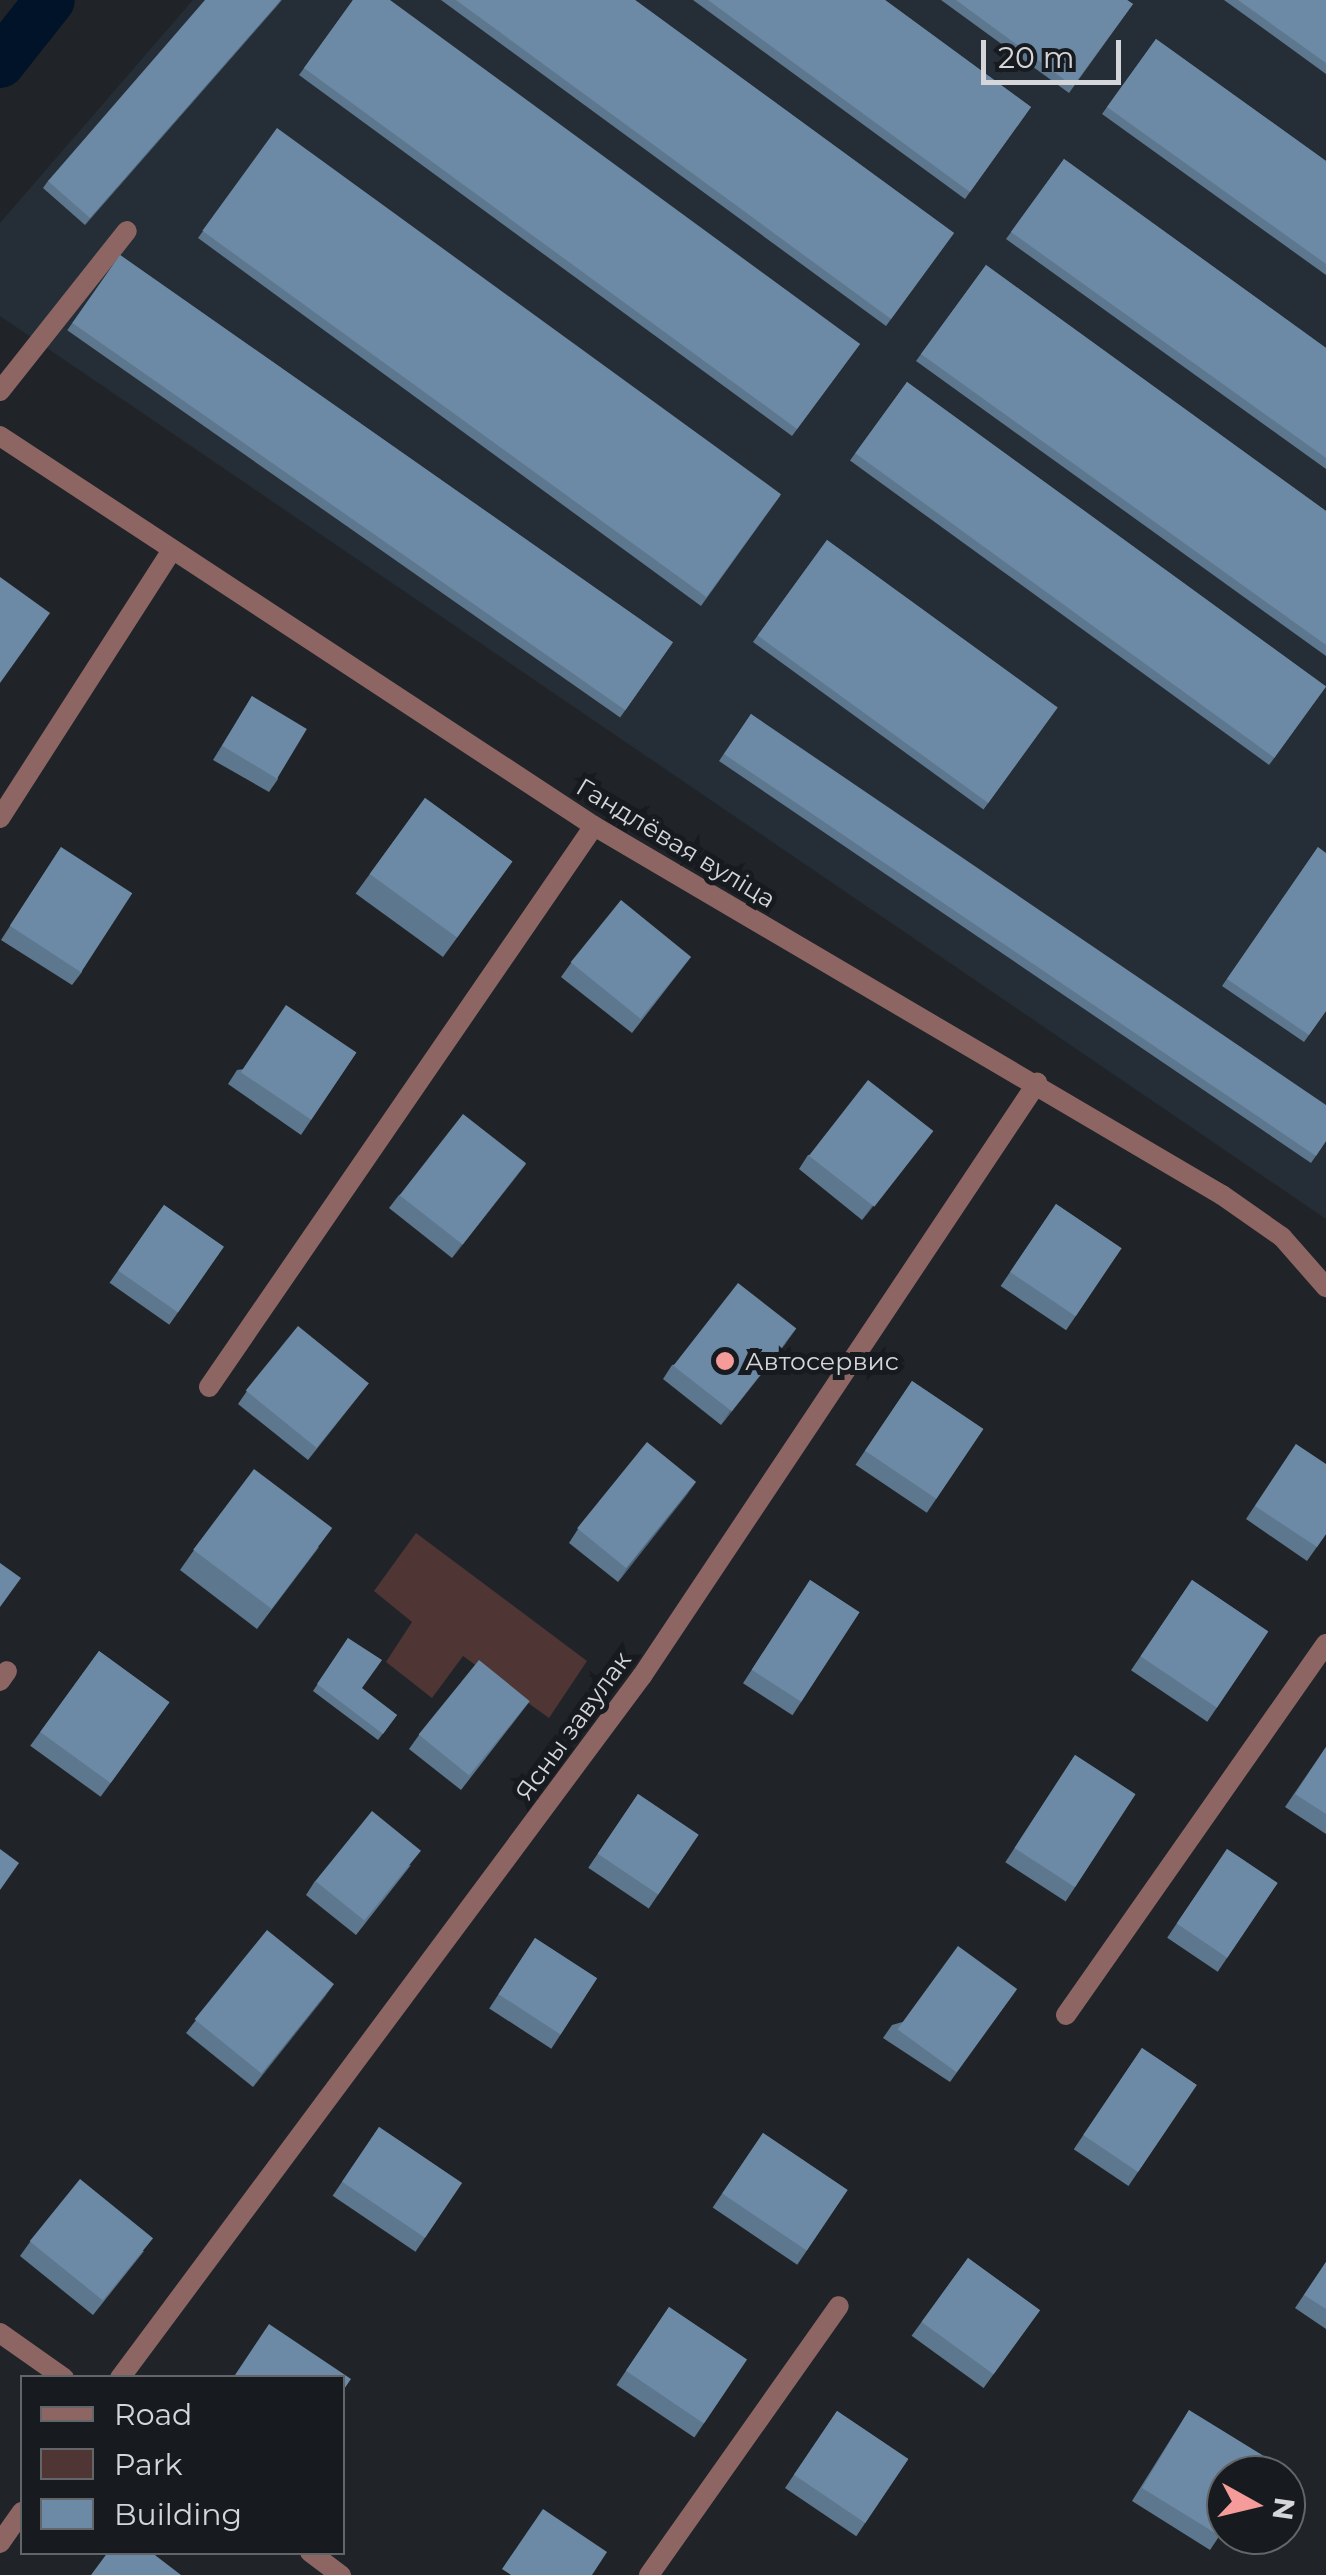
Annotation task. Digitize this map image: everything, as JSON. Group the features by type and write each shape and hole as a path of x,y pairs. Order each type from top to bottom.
{"street":[{"path":"0,391 127,231"},
{"name":"Гандлёвая вуліца","path":"0,436 594,826 1222,1195 1282,1237 1326,1287"},
{"path":"0,818 172,550"},
{"path":"209,1387 594,826"},
{"name":"Ясны завулак","path":"122,2375 642,1676 1037,1084"},
{"path":"1066,2016 1326,1644"},
{"path":"649,2575 839,2306"},
{"path":"0,2333 60,2375"},
{"path":"0,2543 20,2515"},
{"path":"314,2555 342,2575"}],"shaded area":[{"path":"193,0 1326,0 1326,1219 0,316 0,223"}],"green space":[{"path":"416,1533 587,1661 549,1718 463,1656 432,1698 386,1662 412,1622 374,1591"}],"building":[{"path":"205,0 281,0 90,218 48,181"},
{"path":"353,0 390,0 860,344 797,429 304,68"},
{"path":"456,0 635,0 954,233 891,319"},
{"path":"708,0 885,0 1031,107 970,192"},
{"path":"956,0 1127,0 1133,4 1073,86"},
{"path":"1238,0 1326,0 1326,63"},
{"path":"1156,39 1326,161 1326,264 1107,107"},
{"path":"277,128 781,494 706,597 202,231"},
{"path":"1064,159 1326,348 1326,458 1011,232"},
{"path":"120,255 673,642 625,710 72,323"},
{"path":"986,265 1326,511 1326,645 921,354"},
{"path":"907,382 1326,686 1274,758 855,453"},
{"path":"827,540 1058,708 988,803 758,635"},
{"path":"0,577 50,613 0,683"},
{"path":"252,696 307,729 277,779 222,746"},
{"path":"751,714 1326,1105 1326,1141 1316,1156 724,754"},
{"path":"425,798 512,861 457,938 370,874"},
{"path":"61,847 132,893 81,972 10,926"},
{"path":"1318,847 1326,853 1326,1011 1309,1035 1227,979"},
{"path":"621,900 691,957 641,1019 571,962"},
{"path":"286,1005 356,1053 311,1120 241,1072"},
{"path":"868,1080 933,1131 874,1207 809,1156"},
{"path":"463,1114 526,1163 463,1244 400,1195"},
{"path":"1056,1204 1121,1248 1076,1316 1010,1272"},
{"path":"164,1205 224,1247 178,1312 118,1271"},
{"name":"Автосервис","path":"738,1283 796,1329 732,1411 673,1366"},
{"path":"298,1326 369,1383 316,1448 246,1391"},
{"path":"912,1381 983,1429 936,1499 865,1451"},
{"path":"647,1442 696,1482 626,1568 577,1528"},
{"path":"1296,1444 1326,1464 1326,1534 1317,1547 1255,1506"},
{"path":"254,1469 332,1528 271,1609 193,1550"},
{"path":"0,1563 21,1578 0,1607"},
{"path":"810,1580 859,1612 801,1702 752,1670"},
{"path":"1192,1580 1268,1631 1217,1708 1141,1656"},
{"path":"348,1638 382,1660 362,1688 397,1715 383,1734 317,1684"},
{"path":"99,1651 169,1702 111,1783 40,1732"},
{"path":"479,1660 530,1701 469,1776 419,1735"},
{"path":"1326,1747 1326,1814 1295,1794"},
{"path":"1075,1755 1135,1794 1075,1887 1015,1848"},
{"path":"638,1794 699,1835 658,1895 598,1854"},
{"path":"372,1811 421,1851 364,1921 315,1881"},
{"path":"0,1849 19,1863 0,1890"},
{"path":"1227,1849 1278,1883 1227,1958 1177,1924"},
{"path":"267,1930 334,1984 261,2073 195,2019"},
{"path":"535,1938 597,1978 561,2034 499,1994"},
{"path":"958,1946 1017,1989 957,2072 897,2029"},
{"path":"1142,2048 1197,2085 1138,2172 1083,2135"},
{"path":"379,2127 462,2183 425,2238 342,2182"},
{"path":"763,2133 848,2190 807,2251 722,2194"},
{"path":"80,2179 153,2238 103,2300 30,2241"},
{"path":"968,2258 1040,2310 994,2374 922,2322"},
{"path":"1326,2262 1326,2309 1304,2295"},
{"path":"669,2307 747,2360 704,2423 626,2371"},
{"path":"269,2324 351,2379 345,2388 345,2375 235,2375"},
{"path":"1189,2410 1262,2455 1206,2455 1206,2527 1142,2488"},
{"path":"837,2411 908,2459 865,2523 794,2475"},
{"path":"543,2509 607,2552 592,2575 511,2575 502,2569"},
{"path":"106,2555 155,2555 181,2575 91,2575"}],"waterway":[{"path":"0,63 50,0"}],"place":[{"name":"Автосервис","path":"725,1361"}]}
